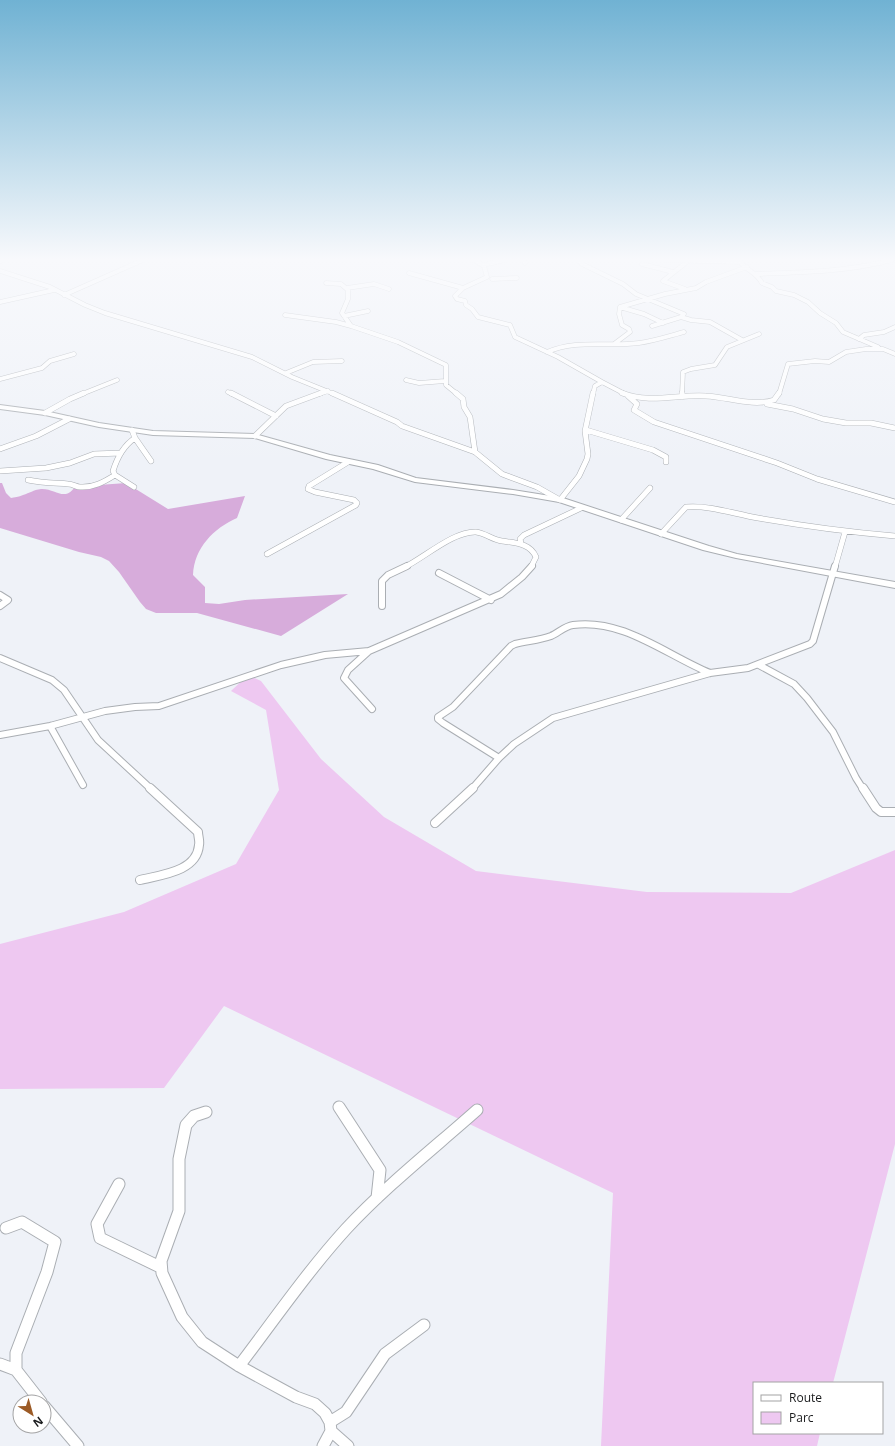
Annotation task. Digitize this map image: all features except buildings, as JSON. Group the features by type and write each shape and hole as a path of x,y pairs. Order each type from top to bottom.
{"street":[{"path":"154,327 208,345 242,353 424,435 475,452 502,474 537,487 560,500"},
{"path":"355,327 398,342 446,365 447,369 445,381 449,388 463,399 463,406 470,417 474,435 475,452"},
{"path":"511,327 515,337 547,352 627,395 639,398 706,395 723,399 761,402 793,409 823,419 846,423 871,423 895,428"},
{"path":"614,344 630,332 629,329 625,327"},
{"path":"720,327 742,340"},
{"path":"839,327 843,332 895,354"},
{"path":"859,339 864,335 884,332 894,327"},
{"path":"547,352 560,346 584,342 605,345 640,343 684,332"},
{"path":"682,397 683,372 691,369 715,365 727,347 759,334"},
{"path":"865,342 866,349"},
{"path":"761,402 772,401 778,396 783,374 788,364 815,361 829,362 846,352 866,349 883,349"},
{"path":"1,376 42,368 50,361 74,354"},
{"path":"286,373 298,366 320,360 342,361"},
{"path":"45,413 70,398 117,380"},
{"path":"406,380 419,383 445,381"},
{"path":"560,500 575,483 587,460 587,419 595,386 602,382"},
{"path":"255,436 286,406 328,391"},
{"path":"228,392 259,410 276,416"},
{"path":"627,395 637,404 634,410 654,422 777,463 818,479 895,502"},
{"path":"0,407 45,413 69,419 132,430 166,434 255,436 348,462 375,467 415,480 513,492 560,500 661,534 736,556 895,585"},
{"path":"0,449 36,436 69,419"},
{"path":"132,430 135,438 151,461"},
{"path":"586,430 653,450 666,457 666,462"},
{"path":"134,486 115,475 112,471 114,463 129,441 135,438"},
{"path":"0,471 46,468 70,463 88,455 121,453"},
{"path":"267,554 321,526 337,515 356,505 357,503 354,500 315,492 308,489 309,486 348,462"},
{"path":"28,480 86,487 103,483 115,475"},
{"path":"621,520 650,488"},
{"path":"661,534 686,507 690,505 757,518 845,532 895,536"},
{"path":"521,543 520,539 524,535 581,508"},
{"path":"0,734 50,726 105,711 135,707 159,706 281,665 325,655 369,651 491,600 522,577 533,564 536,557 534,552 521,543 500,541 472,531 453,537 420,559 388,575 382,581 382,606"},
{"path":"435,823 466,796 499,758 514,744 553,718 710,674 759,665 804,648 813,641 845,532"},
{"path":"439,573 491,600"},
{"path":"0,595 8,600 0,606"},
{"path":"499,758 443,723 438,719 438,717 453,707 483,674 515,644 551,636 571,625 588,624 601,626 639,636 710,674"},
{"path":"369,651 360,661 345,672 344,678 372,709"},
{"path":"0,658 52,680 64,690 98,740 198,832 200,840 198,852 193,862 185,867 140,880"},
{"path":"759,665 778,674 807,698 833,732 856,778 876,808 881,812 895,812"},
{"path":"50,726 83,785"},
{"path":"339,1107 380,1170 377,1198"},
{"path":"239,1366 316,1263 347,1228 377,1198 477,1110"},
{"path":"206,1112 194,1116 186,1125 179,1159 178,1216 166,1244 160,1267 182,1317 194,1334 202,1342 239,1366 296,1397 315,1404 325,1413 330,1427 348,1446"},
{"path":"119,1184 97,1224 100,1238 160,1267"},
{"path":"6,1228 22,1222 55,1242 47,1272 16,1353 16,1370"},
{"path":"323,1446 330,1427 346,1412 385,1354 424,1325"},
{"path":"0,1364 16,1370 35,1394"},
{"path":"52,1415 78,1446"}],"green space":[{"path":"248,675 261,681 321,759 384,817 476,871 647,892 791,893 895,850 895,1144 833,1382 753,1382 753,1434 820,1434 817,1446 601,1446 613,1193 224,1006 164,1088 0,1089 0,944 124,912 236,864 279,790 266,710 231,691"}],"shaded area":[{"path":"0,483 2,483 6,493 11,498 41,489 64,494 73,490 77,484 99,485 126,483 168,509 245,496 237,518 213,533 201,548 197,556 193,575 205,587 205,603 219,604 245,600 348,594 281,636 197,613 156,613 146,609 119,572 109,561 101,557 79,552 0,528"}]}
